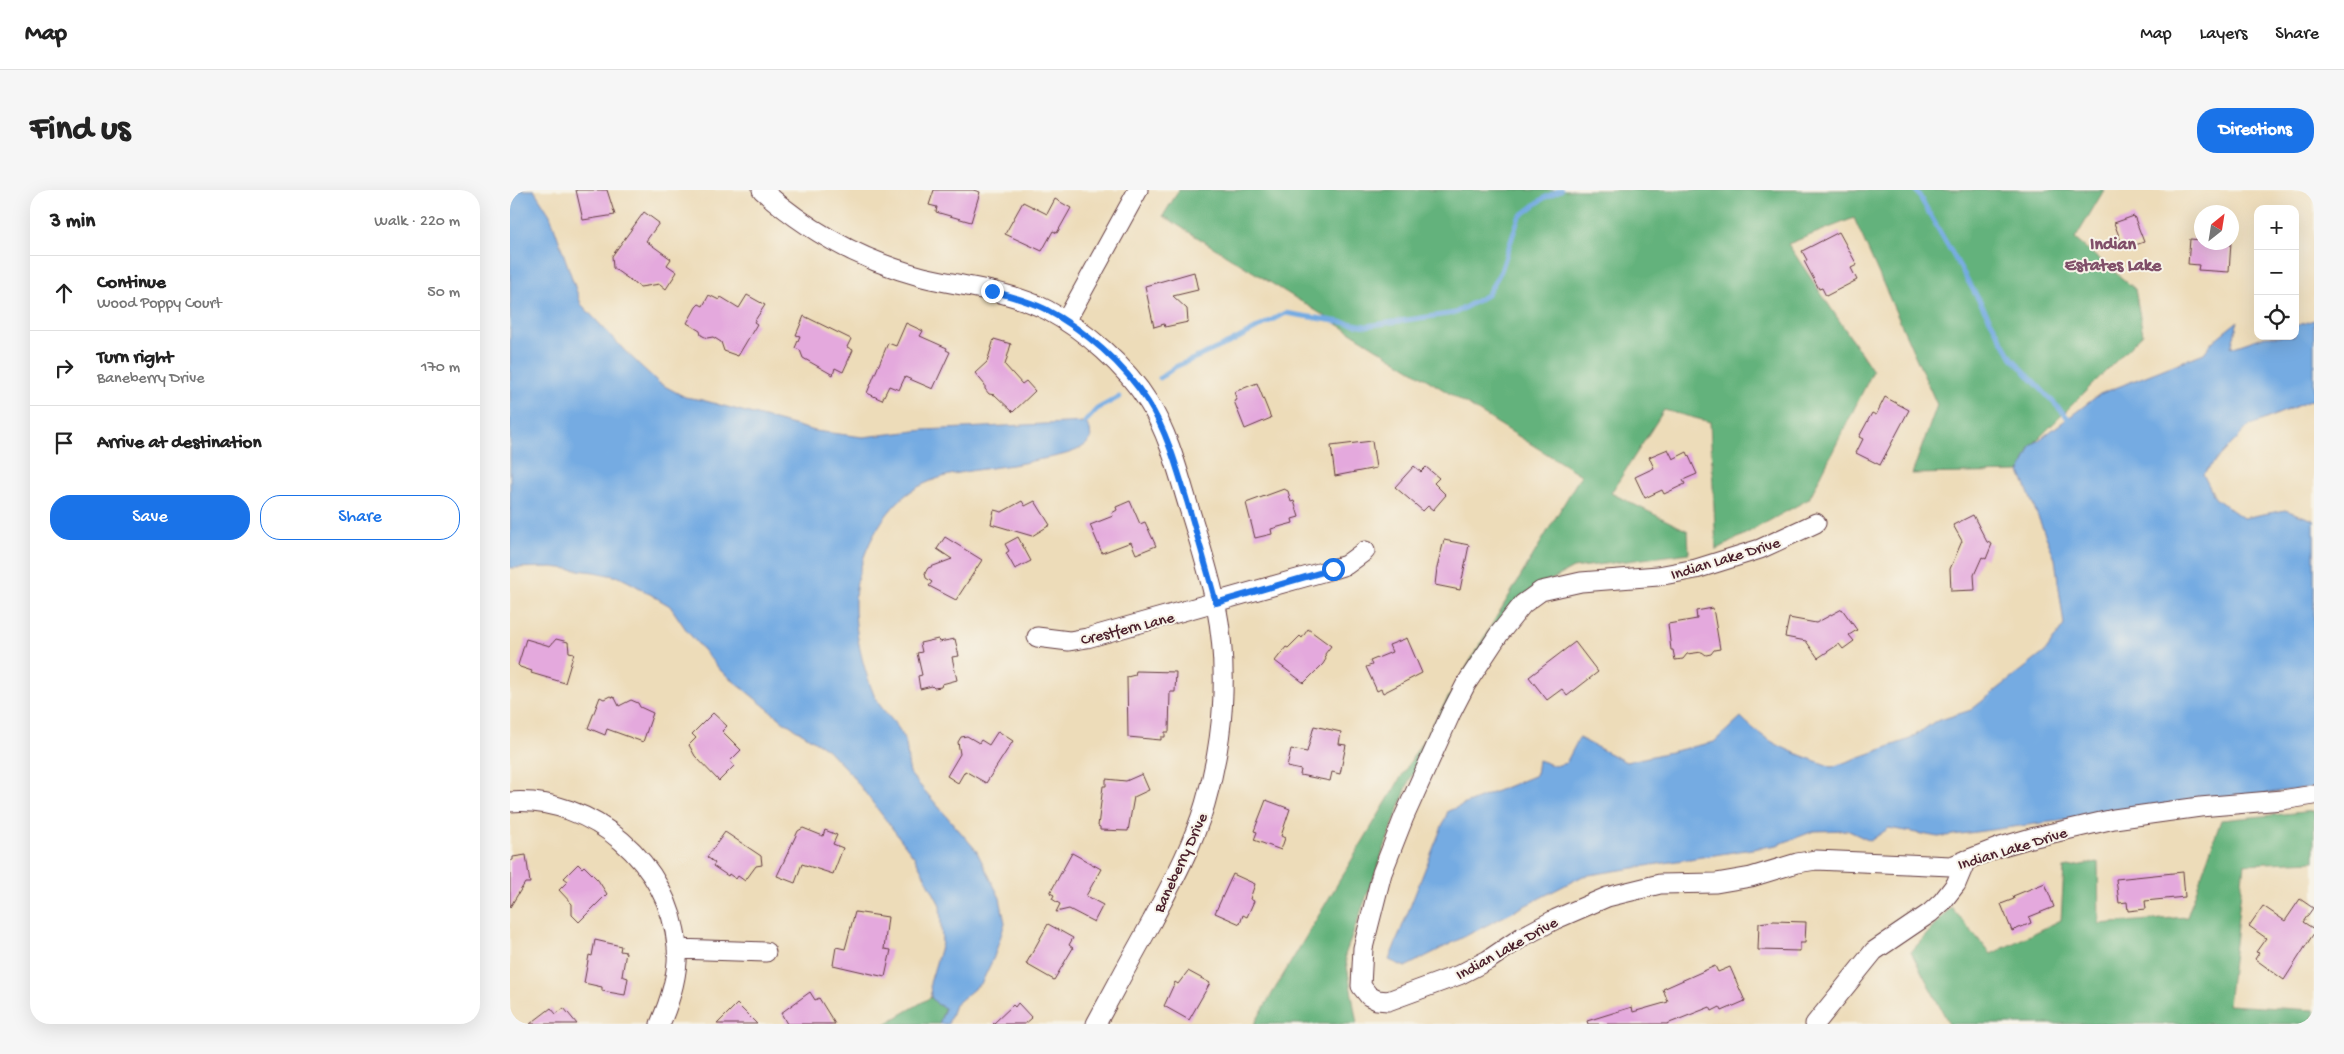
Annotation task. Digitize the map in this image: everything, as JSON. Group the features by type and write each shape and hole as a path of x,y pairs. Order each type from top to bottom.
{"street":[{"name":"Baneberry Drive","path":"762,190 820,234 866,257 923,277 992,291 1025,301 1066,321 1090,338 1121,368 1148,402 1166,437 1216,603 1223,662 1219,739 1205,804 1189,846 1169,888 1096,1024"},
{"path":"1066,321 1138,190"},
{"name":"Indian Lake Drive","path":"1816,523 1760,549 1696,569 1658,576 1582,582 1541,591 1523,604 1499,634 1466,684 1451,712 1404,818 1382,874 1363,948 1360,979 1364,991 1376,1000 1388,1001 1430,986 1488,960 1522,937 1556,919 1628,890 1660,884 1716,883 1751,877 1797,863 1816,860 1835,859 1951,866 2031,838 2114,819 2200,807 2282,800 2314,795"},
{"name":"Crestfern Lane","path":"1037,637 1055,641 1087,638 1340,567 1364,551"},
{"path":"510,802 533,802 555,806 586,817 613,833 638,858 659,890 675,932 677,949 668,1008 660,1024"},
{"path":"1815,1024 1874,951 1930,913 1942,902 1956,884 1966,860"},
{"path":"677,949 766,952"}],"green space":[{"path":"1179,190 2104,190 2075,239 2135,289 2143,334 2031,446 2020,472 1912,474 1937,405 1854,218 1788,244 1873,371 1809,499 1716,550 1710,422 1664,410 1611,493 1688,531 1689,553 1573,568 1520,597 1458,694 1409,781 1345,955 1357,1024 1254,1024 1581,475 1163,216"},
{"path":"2314,811 2314,861 2244,864 2228,1005 2314,1010 2314,1015 2309,1024 1949,1024 1911,952 1951,907 1991,954 2061,920 2064,868 2098,862 2099,924 2187,917 2221,820"},
{"path":"931,997 937,1004 945,1007 939,1024 885,1024"}],"water":[{"path":"510,190 534,190 550,215 581,304 625,351 659,383 685,397 815,431 863,437 924,430 1085,422 1090,429 1091,439 1086,445 1071,452 1014,465 958,473 918,487 893,507 883,520 866,551 857,583 855,611 857,636 862,660 874,695 904,738 911,775 976,850 1000,898 1005,923 994,957 982,982 955,1005 948,1024 939,1024 945,1008 937,1004 931,997 930,983 942,943 940,905 915,858 850,773 827,749 783,721 721,671 687,631 670,606 633,584 619,577 594,572 552,567 510,568"},
{"path":"2314,320 2314,399 2249,426 2203,474 2215,498 2243,518 2285,510 2314,520 2314,787 1938,837 1889,828 1870,841 1847,830 1814,831 1777,845 1583,876 1405,967 1389,960 1448,811 1536,775 1538,760 1555,766 1566,763 1579,738 1626,762 1714,742 1741,717 1751,727 1772,742 1794,753 1832,767 1910,739 1934,722 1971,710 2045,652 2064,625 2055,559 2020,472 2031,446 2100,394 2204,353 2213,341 2238,321 2231,348 2254,340 2299,340 2299,325"}],"building":[{"path":"576,190 607,190 615,215 583,220"},
{"path":"934,190 973,190 980,192 971,222 936,212 937,207 929,205"},
{"path":"1055,199 1071,208 1057,233 1053,231 1042,251 1005,234 1023,202 1047,214"},
{"path":"644,212 659,223 646,241 671,259 667,265 677,272 666,289 660,284 640,287 613,268 612,256"},
{"path":"2134,216 2144,242 2124,249 2114,223"},
{"path":"1839,232 1857,265 1851,268 1857,280 1826,296 1822,288 1819,289 1804,261 1807,260 1802,251"},
{"path":"2190,239 2194,239 2194,250 2230,250 2229,272 2198,270 2199,265 2188,264"},
{"path":"1194,272 1198,290 1173,296 1187,309 1188,322 1165,327 1164,324 1154,327 1145,286"},
{"path":"709,295 719,300 721,297 739,308 747,295 765,305 754,322 757,324 738,356 724,351 721,342 713,337 707,338 701,335 700,331 687,323 696,307 699,304 703,306"},
{"path":"804,316 851,339 847,347 853,350 843,372 835,368 833,375 803,358 800,350 795,348 800,336 796,335"},
{"path":"906,323 923,331 920,336 947,348 946,350 950,352 933,389 905,377 899,390 889,386 882,400 867,393 888,343 896,346"},
{"path":"994,339 1011,344 1005,365 1022,384 1026,381 1035,391 1013,412 995,395 989,394 985,389 985,385 975,373 987,362"},
{"path":"1257,383 1271,418 1245,429 1234,401 1237,400 1234,392"},
{"path":"1885,397 1909,410 1880,465 1856,453 1863,439 1859,437 1872,413 1876,415"},
{"path":"1372,441 1376,468 1335,476 1331,446"},
{"path":"1668,449 1673,459 1687,452 1697,474 1683,480 1685,484 1664,494 1662,490 1645,498 1635,477 1654,468 1649,457"},
{"path":"1414,466 1421,472 1426,467 1439,478 1434,483 1446,495 1433,510 1428,506 1423,511 1395,487"},
{"path":"1284,489 1288,491 1291,502 1294,501 1299,517 1292,519 1293,523 1271,529 1272,534 1255,538 1246,503"},
{"path":"1022,501 1025,506 1035,501 1050,525 1032,536 991,524 994,510 1002,512"},
{"path":"1130,501 1140,524 1145,522 1156,546 1136,554 1131,542 1102,553 1090,525 1113,516 1112,513 1117,510 1116,507"},
{"path":"1973,515 1987,542 1992,544 1986,559 1982,557 1974,575 1975,590 1951,591 1950,569 1962,541 1953,525"},
{"path":"945,537 982,560 956,600 929,586 932,582 926,578 925,573 928,568 952,559 937,549"},
{"path":"1018,537 1031,561 1015,569 1006,553 1009,551 1005,544"},
{"path":"1444,540 1469,545 1460,590 1435,585"},
{"path":"1713,608 1720,649 1706,655 1702,652 1687,654 1683,659 1675,660 1673,650 1671,650 1668,624 1697,619 1696,611"},
{"path":"1842,609 1857,630 1849,635 1854,641 1843,649 1839,644 1818,658 1806,641 1785,637 1789,618 1816,623"},
{"path":"1308,629 1331,646 1325,654 1326,659 1323,664 1304,683 1275,661 1286,647 1288,648 1300,636 1302,638"},
{"path":"1407,638 1422,673 1383,693 1381,689 1377,691 1366,667 1372,665 1370,661 1392,652 1389,645"},
{"path":"526,639 550,646 556,639 568,642 569,652 574,653 565,683 531,673 532,671 518,665"},
{"path":"938,639 939,642 955,639 959,656 952,657 957,680 942,684 941,687 934,688 932,686 920,689 918,676 922,675 917,653 922,652 920,643"},
{"path":"1575,642 1598,672 1567,696 1562,689 1547,700 1529,677"},
{"path":"1136,671 1176,672 1175,692 1170,692 1169,732 1165,732 1165,737 1161,737 1161,740 1128,737 1127,677 1135,675"},
{"path":"610,696 615,698 619,706 631,700 653,713 643,742 607,729 605,735 588,728 600,697 604,699"},
{"path":"713,713 727,726 722,731 741,750 730,761 734,766 719,781 695,756 689,745 696,738 692,734"},
{"path":"1314,726 1341,732 1339,744 1346,745 1340,774 1332,772 1330,781 1300,775 1301,770 1287,767 1291,749 1307,752"},
{"path":"998,731 1013,741 986,783 965,771 958,783 947,776 960,754 958,742 961,737 967,736 979,743 981,740 989,745"},
{"path":"1142,774 1149,790 1134,797 1128,831 1100,830 1098,826 1103,786 1106,786 1106,779 1126,781"},
{"path":"1266,800 1290,809 1281,836 1285,838 1281,850 1254,840 1257,832 1254,831"},
{"path":"803,828 823,836 825,830 837,835 833,844 843,848 833,874 802,864 795,883 777,876 798,831"},
{"path":"725,832 761,856 762,865 756,866 745,881 738,876 736,879 729,874 728,876 713,866 715,863 707,857"},
{"path":"1072,853 1101,869 1086,896 1103,905 1094,922 1069,909 1056,912 1060,904 1052,899 1054,895 1050,893"},
{"path":"526,855 530,883 525,883 510,907 510,861 513,860 513,857"},
{"path":"578,864 582,868 584,866 598,880 607,894 579,922 572,915 572,904 559,890 568,881 564,878"},
{"path":"2183,872 2185,897 2145,901 2146,909 2128,911 2127,902 2119,903 2116,879"},
{"path":"1233,874 1255,884 1250,899 1254,901 1247,917 1243,915 1240,924 1215,913"},
{"path":"2045,883 2054,907 2029,917 2031,923 2012,931 2001,904 2014,899 2013,896"},
{"path":"2300,899 2313,908 2303,922 2314,929 2314,933 2284,980 2255,959 2259,953 2256,952 2266,938 2249,926 2263,906 2285,921"},
{"path":"855,912 888,917 884,949 891,950 885,977 833,965 836,947 845,949"},
{"path":"1774,921 1806,922 1805,943 1800,943 1800,951 1758,950 1759,923"},
{"path":"1048,924 1073,938 1069,945 1073,948 1054,980 1026,964"},
{"path":"595,940 621,946 620,951 626,952 622,976 628,978 625,995 602,991 602,987 584,983 589,955 592,956"},
{"path":"1715,966 1718,972 1730,967 1745,1001 1722,1011 1720,1007 1712,1011 1710,1007 1667,1024 1588,1024 1587,1021 1632,1007 1633,1012 1668,1002 1663,989"},
{"path":"1188,971 1210,983 1189,1020 1164,1006 1175,982 1178,984"},
{"path":"810,992 815,1000 819,998 835,1024 787,1024 781,1013"},
{"path":"1018,1003 1032,1018 1025,1024 993,1024 1013,1005 1015,1007"},
{"path":"737,1004 757,1024 717,1024"},
{"path":"551,1008 556,1014 564,1008 577,1024 530,1024"}],"waterway":[{"path":"1160,378 1175,367 1231,342 1285,313 1366,326 1455,313 1487,295 1501,271 1519,217 1544,198 1561,190"},
{"path":"1916,190 2012,358 2068,418"},
{"path":"1085,422 1097,409 1119,397"}],"district":[{"name":"Indian Estates Lake","path":"2113,253"}],"route":[{"path":"992,291 1044,308 1090,338 1121,368 1148,402 1166,437 1207,567 1216,603 1333,569"}]}
